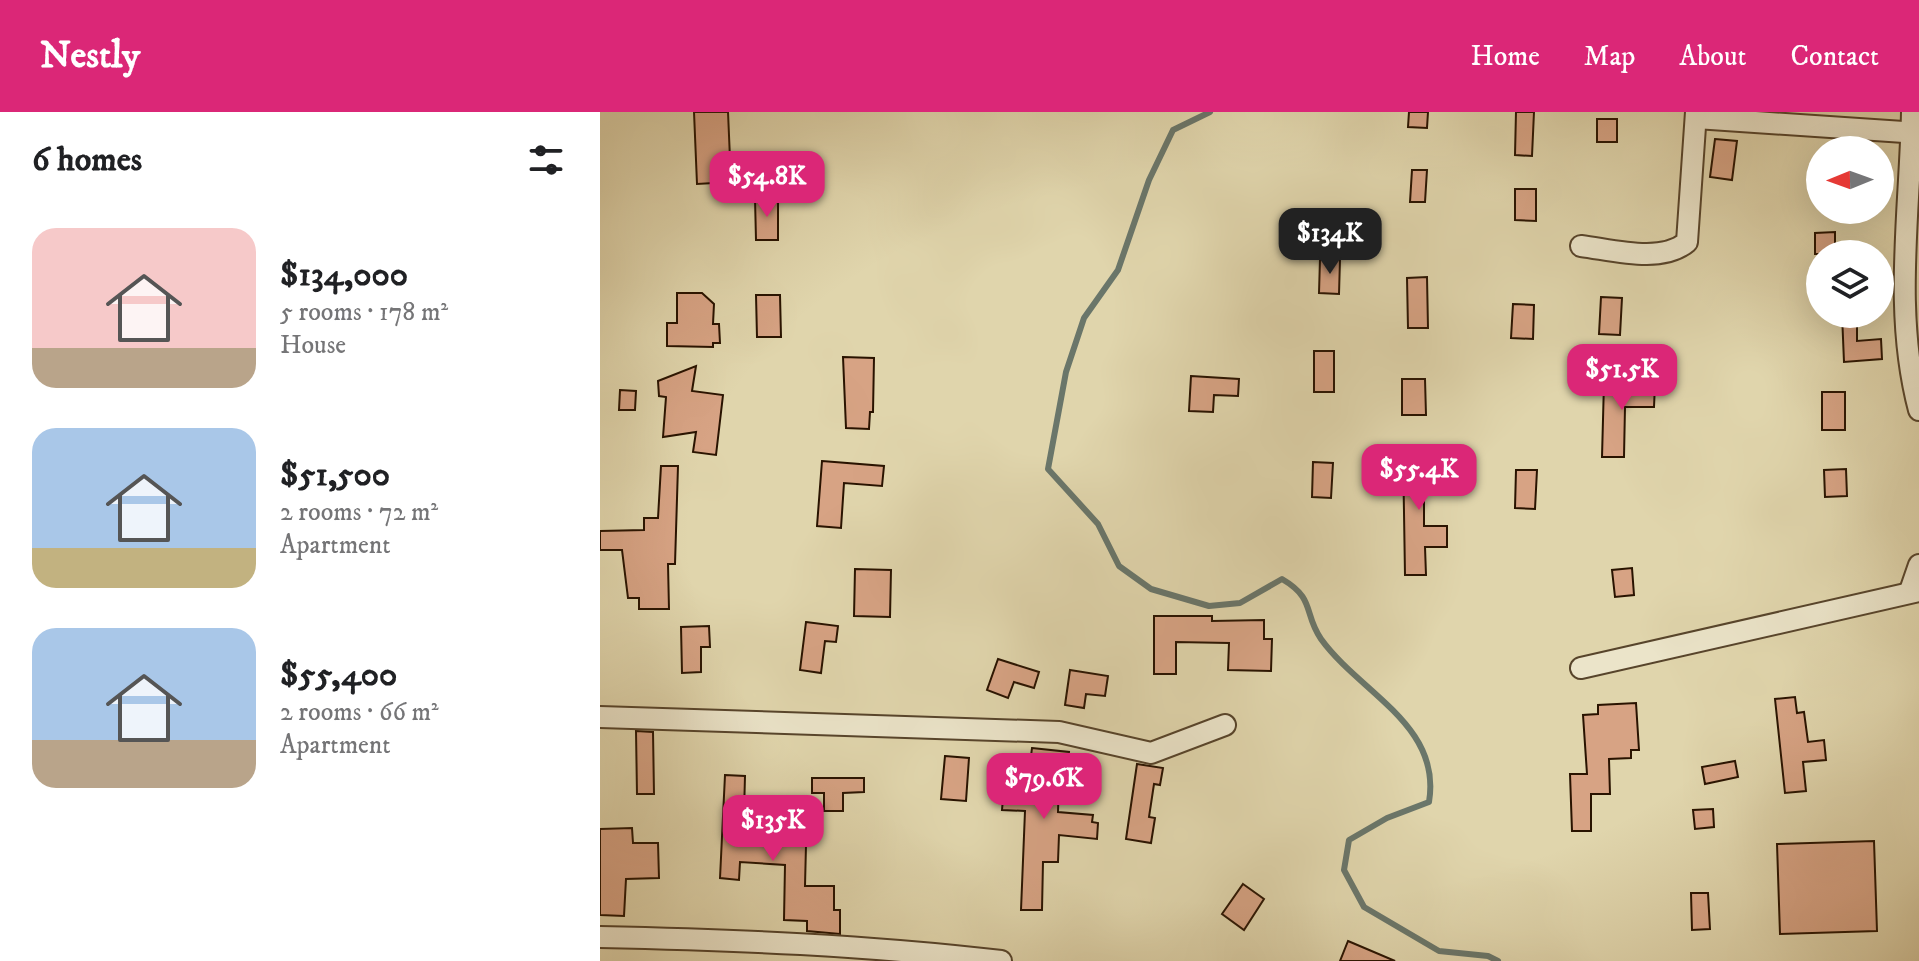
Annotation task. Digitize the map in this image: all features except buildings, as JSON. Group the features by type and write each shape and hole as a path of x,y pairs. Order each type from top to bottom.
{"street":[{"path":"1581,246 1659,254 1676,251 1687,242 1696,115 1914,125 1903,292 1908,368 1919,410"},
{"path":"1581,668 1915,591 1919,565"},
{"path":"600,717 1059,732 1151,753 1225,725"},
{"path":"600,937 768,941 900,949 1001,961"}],"waterway":[{"path":"1210,112 1173,130 1149,180 1118,270 1084,318 1066,372 1048,469 1098,524 1119,566 1151,589 1209,606 1240,603 1282,579 1300,593 1321,639 1411,731 1423,752 1430,775 1429,802 1387,818 1349,840 1344,870 1364,907 1439,951 1488,956 1498,961"}]}
